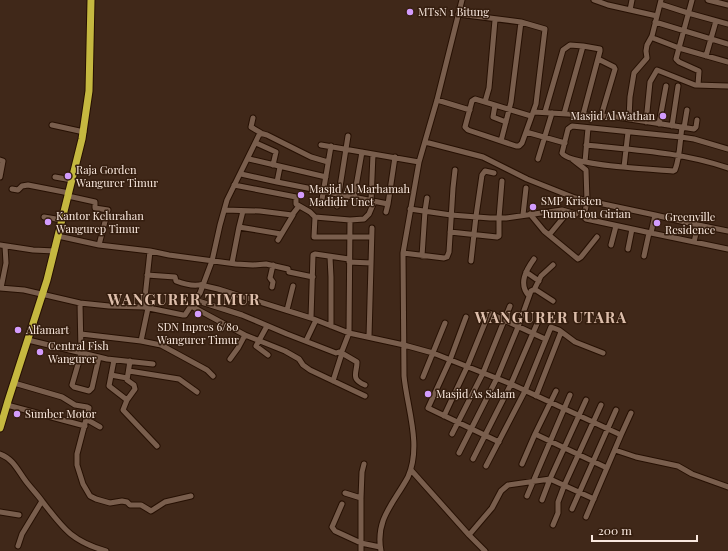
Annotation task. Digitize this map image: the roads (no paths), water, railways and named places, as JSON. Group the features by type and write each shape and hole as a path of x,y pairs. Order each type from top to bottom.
{"highway":[{"path":"0,428 6,405 43,294 84,132 89,91 91,0"}],"street":[{"path":"342,504 332,528 335,532 381,549 380,531 383,518 411,470 413,455 413,431 406,394 403,253 419,162 462,0"},
{"path":"594,0 657,16"},
{"path":"630,10 632,0"},
{"path":"692,0 676,61 699,71 698,85"},
{"path":"708,0 728,6"},
{"path":"629,119 630,96 634,73 647,58 647,45 652,36 661,2 688,13 728,24"},
{"path":"458,14 495,20 521,22 544,28 545,30 532,114 524,141 519,146 467,129 465,127 473,100 532,114 545,112 601,116 683,128 695,128 697,120"},
{"path":"485,102 489,88 495,20"},
{"path":"706,56 716,21"},
{"path":"501,141 510,110 516,74 521,22"},
{"path":"655,22 728,44"},
{"path":"652,36 653,38 679,48 728,62"},
{"path":"545,112 563,50 570,46 583,46 600,49 583,115"},
{"path":"564,114 583,46"},
{"path":"598,59 614,66 615,69 601,116"},
{"path":"646,122 650,82 657,70 688,83 698,85 726,86 728,80"},
{"path":"658,124 666,86"},
{"path":"672,126 678,86"},
{"path":"436,100 470,110"},
{"path":"495,105 493,117 506,122"},
{"path":"572,159 624,167 675,170 687,110"},
{"path":"538,159 552,113"},
{"path":"253,118 251,127 261,133 311,157 328,162"},
{"path":"52,125 84,132"},
{"path":"728,148 681,137 570,126 563,154 586,170 587,201 584,217 586,219 728,249"},
{"path":"585,162 588,128"},
{"path":"526,132 565,142"},
{"path":"624,167 628,132"},
{"path":"55,251 2,246 6,266 1,288 24,290 80,303 109,306 146,307 184,315 196,300 203,284 212,261 227,200 261,133"},
{"path":"337,206 348,136"},
{"path":"425,142 483,157 527,179 575,198 728,231"},
{"path":"256,143 276,152 273,165"},
{"path":"321,145 346,148 419,162"},
{"path":"586,145 678,155 706,161 728,168"},
{"path":"321,205 331,146"},
{"path":"354,198 362,152"},
{"path":"315,218 350,220 364,219 369,214 372,201 373,154"},
{"path":"386,212 394,157"},
{"path":"249,159 326,177"},
{"path":"0,160 3,161 0,177"},
{"path":"276,182 280,167"},
{"path":"403,253 446,258 449,252 455,170"},
{"path":"471,261 476,216 484,173 486,171 494,173"},
{"path":"241,174 323,192 388,204"},
{"path":"55,176 72,180"},
{"path":"450,232 498,237 500,234 499,218 502,181"},
{"path":"12,189 18,190 22,186 28,185 95,202 95,208 108,210 99,245"},
{"path":"234,185 295,197 297,199 296,204 310,212 315,218 314,236 350,238 372,237"},
{"path":"522,215 526,188"},
{"path":"422,256 425,211 428,198"},
{"path":"278,240 299,206"},
{"path":"410,209 451,215 499,218 565,211 576,214"},
{"path":"225,210 293,215"},
{"path":"232,264 243,211"},
{"path":"549,235 563,218 565,211"},
{"path":"530,214 549,235 578,259 582,257 597,237"},
{"path":"644,256 655,215"},
{"path":"44,216 62,220"},
{"path":"333,381 341,353 349,333 350,220"},
{"path":"694,242 698,225"},
{"path":"611,245 616,226"},
{"path":"239,227 281,234"},
{"path":"369,337 372,228"},
{"path":"628,248 632,229"},
{"path":"58,236 99,245 150,251 232,264 273,265 313,277"},
{"path":"141,341 146,307 147,275 150,251"},
{"path":"306,341 314,319 313,255 315,254 349,261 371,263"},
{"path":"330,257 331,326"},
{"path":"529,296 524,288 526,272 534,259"},
{"path":"272,287 273,282 270,278 273,265"},
{"path":"458,453 497,378 531,291 534,290 545,272 553,265"},
{"path":"526,272 539,281"},
{"path":"147,275 175,277 176,281 190,285 203,284 205,286 218,288 314,319 349,333 433,353 511,384 564,410 622,435"},
{"path":"287,310 293,286"},
{"path":"534,290 553,301"},
{"path":"196,300 242,314 326,350 341,353 357,362 356,378 358,382 365,385"},
{"path":"80,303 81,352"},
{"path":"207,314 212,305"},
{"path":"191,306 245,335 260,340 290,354 299,359 303,365 310,370 365,396"},
{"path":"452,434 482,373 510,306"},
{"path":"444,416 467,367 489,313 545,339"},
{"path":"466,317 450,360 428,408 499,442"},
{"path":"473,459 511,384 539,319"},
{"path":"423,377 445,323"},
{"path":"267,326 256,347 268,356"},
{"path":"486,466 525,391 551,327 562,332 579,344 603,353"},
{"path":"536,396 562,332"},
{"path":"80,334 141,341 161,345 207,370 213,376"},
{"path":"230,359 245,335"},
{"path":"28,340 81,352 99,358"},
{"path":"99,358 90,390 86,391 74,387 72,385 81,354 99,358 152,364"},
{"path":"114,360 109,386 120,393 127,400"},
{"path":"130,361 127,381 134,385 135,388 127,400 123,410 157,446"},
{"path":"129,371 179,379 197,392"},
{"path":"112,375 127,378"},
{"path":"14,383 62,396 75,405 89,408 77,454 77,465 83,484 90,496 96,500 110,503 122,501 130,504 141,505 151,511 165,502 191,496"},
{"path":"522,464 556,391"},
{"path":"528,496 532,482 570,395"},
{"path":"542,500 586,400"},
{"path":"6,405 85,426"},
{"path":"553,525 558,510 558,502 564,486 601,405"},
{"path":"572,509 592,461 616,410"},
{"path":"586,518 631,413"},
{"path":"86,419 100,427"},
{"path":"535,434 607,468"},
{"path":"615,450 636,457 678,466 692,474 728,488"},
{"path":"0,454 7,457 14,464 58,522 69,533 87,544 106,551"},
{"path":"361,551 360,498 364,464"},
{"path":"411,470 485,551"},
{"path":"469,535 492,508 504,487 508,484 550,479 594,499"},
{"path":"345,493 360,498"},
{"path":"18,546 22,534 42,501"},
{"path":"0,512 19,515"}],"place":[{"name":"MTsN 1 Bitung","path":"410,12"},
{"name":"Masjid Al Wathan","path":"663,116"},
{"name":"Raja Gorden Wangurer Timur","path":"68,176"},
{"name":"Masjid Al Marhamah Madidir Unet","path":"301,195"},
{"name":"SMP Kristen Tumou Tou Girian","path":"533,207"},
{"name":"Kantor Kelurahan Wangurep Timur","path":"48,222"},
{"name":"Greenville Residence","path":"657,223"},
{"name":"SDN Inpres 6/80 Wangurer Timur","path":"198,314"},
{"name":"Alfamart","path":"18,330"},
{"name":"Central Fish Wangurer","path":"40,352"},
{"name":"Masjid As Salam","path":"428,394"},
{"name":"Sumber Motor","path":"17,414"}],"district":[{"name":"WANGURER TIMUR","path":"184,300"},
{"name":"WANGURER UTARA","path":"551,318"}]}
